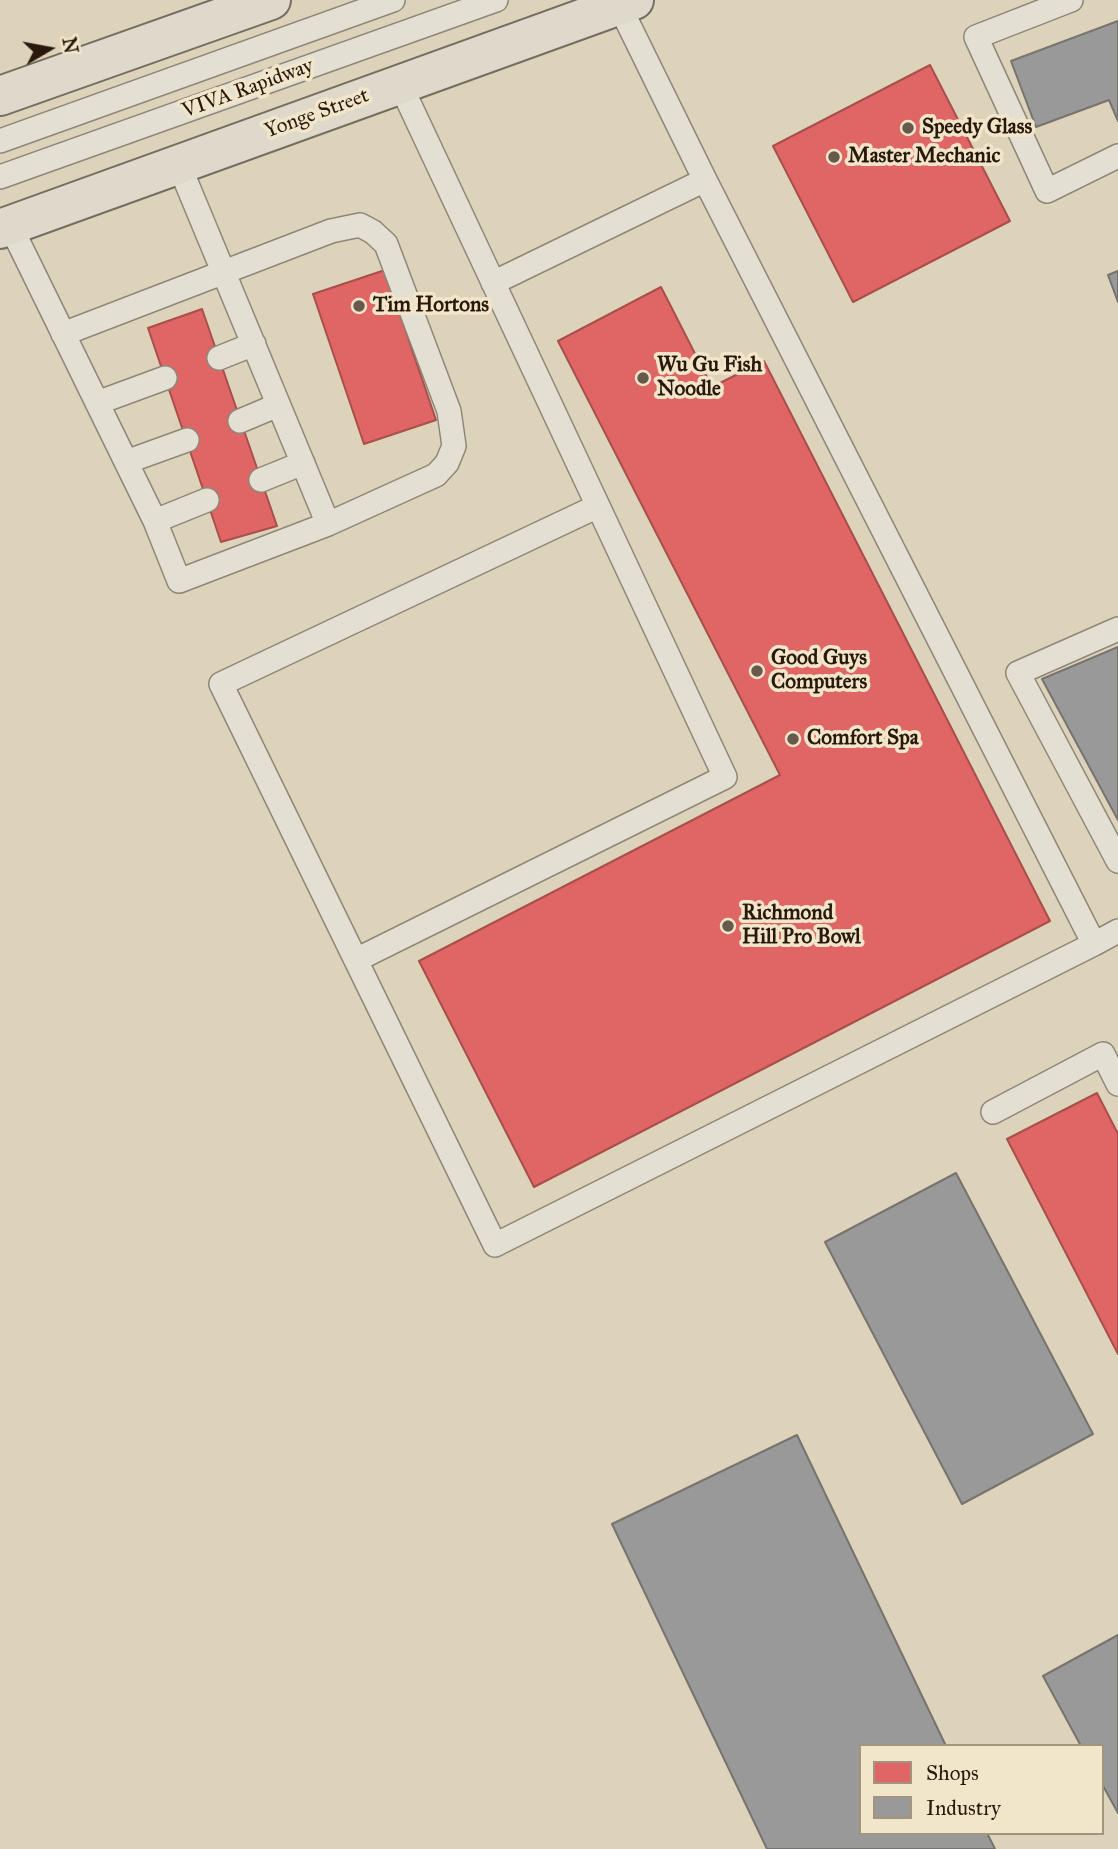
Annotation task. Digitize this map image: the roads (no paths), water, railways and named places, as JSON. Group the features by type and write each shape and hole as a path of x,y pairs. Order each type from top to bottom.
{"main road":[{"path":"0,96 271,0"},
{"name":"Yonge Street","path":"5,227 627,3"}],"lane":[{"name":"VIVA Rapidway","path":"0,141 393,0"},
{"name":"VIVA Rapidway","path":"0,177 496,0"},
{"path":"1071,0 976,37 1048,191 1118,156"},
{"path":"627,3 705,180 1094,944"},
{"path":"356,960 725,777 400,84"},
{"path":"179,164 328,524"},
{"path":"493,283 705,180"},
{"path":"5,227 64,334 155,522 179,581 328,524 436,475 447,463 454,446 449,411 386,244 373,232 360,226 346,227 64,334"},
{"path":"219,358 254,344"},
{"path":"97,403 165,378"},
{"path":"240,421 278,405"},
{"path":"126,462 187,440"},
{"path":"261,480 303,463"},
{"path":"155,522 207,500"},
{"path":"598,506 221,684 495,1245 1118,931"},
{"path":"1118,629 1018,673 1118,861"},
{"path":"993,1112 1103,1054 1118,1084"}],"place":[{"name":"Speedy Glass","path":"908,128"},
{"name":"Master Mechanic","path":"834,157"},
{"name":"Tim Hortons","path":"359,306"},
{"name":"Wu Gu Fish Noodle","path":"643,378"},
{"name":"Good Guys Computers","path":"757,671"},
{"name":"Comfort Spa","path":"793,739"},
{"name":"Richmond Hill Pro Bowl","path":"728,926"}]}
